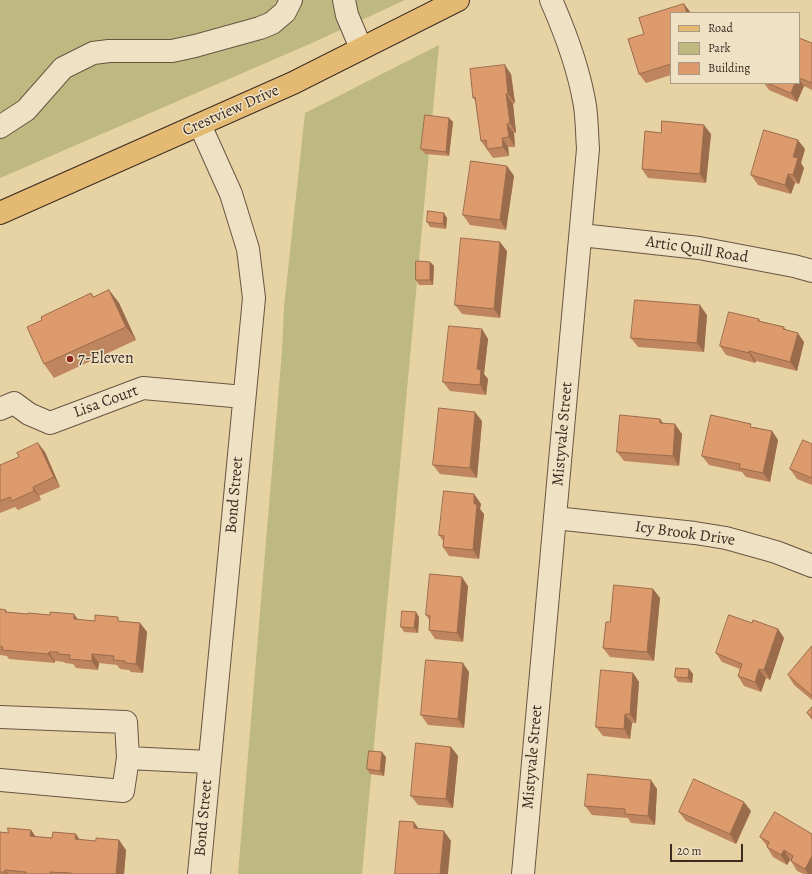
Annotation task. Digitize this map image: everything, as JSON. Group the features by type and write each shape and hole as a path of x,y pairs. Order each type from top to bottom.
{"main road":[{"name":"Crestview Drive","path":"0,213 293,83 458,0"}],"street":[{"path":"0,128 26,110 63,68 101,52 172,51 239,34 272,23 285,12 291,0"},
{"path":"344,0 347,15 361,48"},
{"name":"Mistyvale Street","path":"523,874 588,149 585,106 577,67 565,32 551,0"},
{"name":"Bond Street","path":"199,874 254,298 248,249 231,194 200,125"},
{"name":"Artic Quill Road","path":"581,235 698,248 794,266 812,271"},
{"name":"Lisa Court","path":"0,409 14,403 29,414 50,423 143,388 244,397"},
{"name":"Icy Brook Drive","path":"555,518 695,533 726,538 776,552 812,566"},
{"path":"0,717 126,722 128,758 123,791 0,780"},
{"path":"128,758 209,762"}],"green space":[{"path":"0,0 405,0 312,43 0,178"},
{"path":"439,45 362,874 238,874 282,351 284,307 305,113"}],"building":[{"path":"684,4 687,12 670,12 670,64 639,74 628,39 644,34 639,18"},
{"path":"800,38 812,43 812,83 800,78"},
{"path":"505,65 508,94 506,94 510,123 507,124 509,137 502,138 503,147 487,149 486,140 481,141 475,97 473,98 470,69"},
{"path":"770,84 795,84 791,93"},
{"path":"425,115 449,118 446,152 421,149"},
{"path":"662,121 704,125 700,174 642,169 645,131 661,133"},
{"path":"764,130 798,140 793,157 798,158 793,175 788,174 785,185 751,175"},
{"path":"471,161 507,166 500,220 463,215"},
{"path":"428,211 444,213 443,224 427,222"},
{"path":"461,238 500,242 494,309 455,305"},
{"path":"416,261 430,262 430,280 416,280"},
{"name":"7-Eleven","path":"109,290 126,327 44,364 27,327 42,320 41,317 91,293 93,297"},
{"path":"635,300 700,305 697,343 631,338"},
{"path":"729,312 759,319 758,321 784,327 783,329 798,333 790,362 749,351 749,353 720,346"},
{"path":"449,326 482,329 477,369 481,370 480,385 443,382"},
{"path":"439,408 475,412 470,468 433,465"},
{"path":"620,415 660,419 660,423 675,424 673,456 617,452"},
{"path":"711,415 751,424 750,427 772,431 763,473 739,468 740,464 702,456"},
{"path":"803,440 812,444 812,478 790,469"},
{"path":"38,443 54,477 33,487 34,491 12,501 10,497 0,501 0,465 19,457 17,453"},
{"path":"444,491 474,494 474,504 477,504 473,550 443,547 444,536 439,535"},
{"path":"430,574 462,577 457,633 429,630 430,616 426,615"},
{"path":"614,585 653,589 647,652 603,648 606,622 610,622"},
{"path":"0,609 6,610 5,612 28,614 50,615 50,612 74,614 74,619 95,621 95,615 118,617 118,621 140,623 136,664 113,660 114,656 92,654 92,661 69,659 70,655 58,654 58,652 49,652 48,654 2,650 3,647 0,646"},
{"path":"402,611 416,612 414,628 401,627"},
{"path":"729,615 752,623 753,620 778,629 764,670 759,669 755,682 738,676 742,664 716,653"},
{"path":"812,646 812,696 788,675"},
{"path":"426,660 463,663 458,719 421,715"},
{"path":"676,668 689,669 688,678 675,677"},
{"path":"601,670 633,673 630,714 625,714 624,729 596,727"},
{"path":"812,707 812,717 807,713"},
{"path":"416,743 451,747 446,799 411,796"},
{"path":"369,751 382,752 380,771 367,769"},
{"path":"588,774 651,780 648,816 625,814 625,809 585,806"},
{"path":"694,779 744,802 730,834 679,812"},
{"path":"775,812 812,834 812,856 805,869 791,861 793,856 784,850 781,855 767,847 769,842 760,837"},
{"path":"400,821 414,822 414,828 444,831 440,874 395,874"},
{"path":"8,828 31,830 30,836 52,838 53,832 76,834 75,839 96,841 96,838 119,840 116,874 71,874 50,872 50,874 26,874 26,872 5,870 5,872 0,872 0,832 8,833"}],"place":[{"name":"7-Eleven","path":"70,359"}]}
